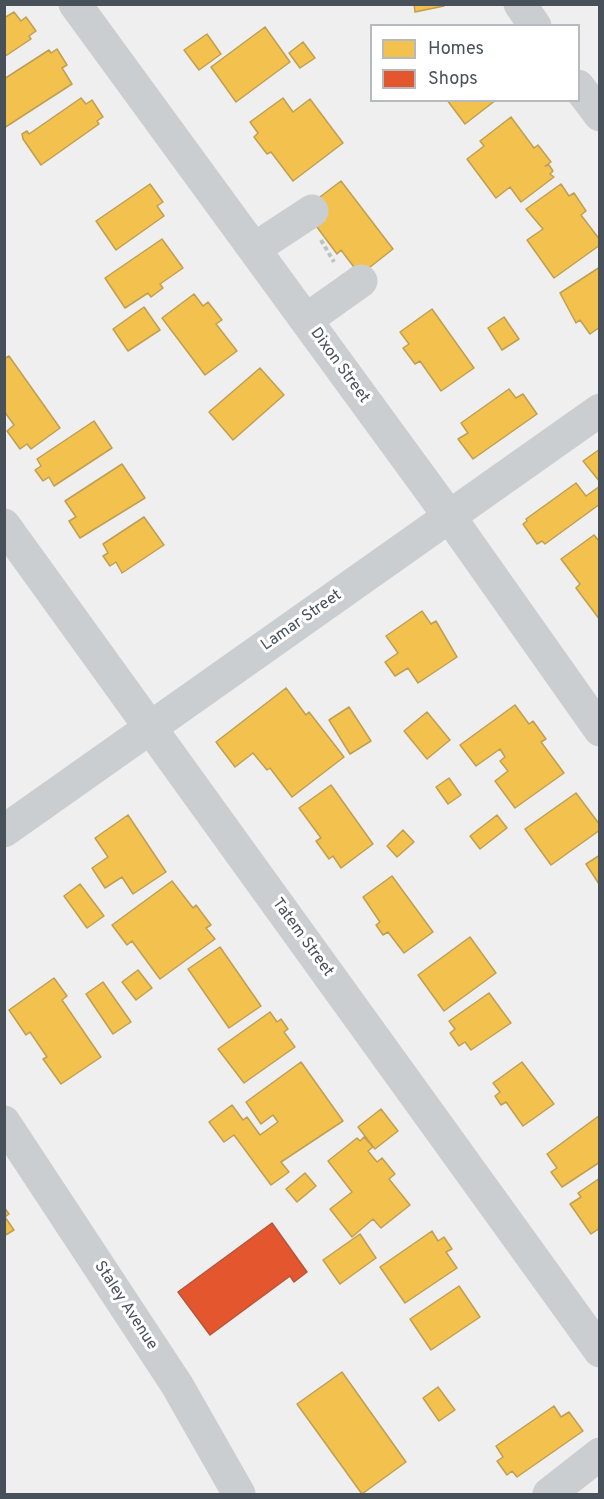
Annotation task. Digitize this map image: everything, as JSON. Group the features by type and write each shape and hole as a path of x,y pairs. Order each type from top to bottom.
{"street":[{"name":"Dixon Street","path":"75,4 449,516 600,730"},
{"path":"520,4 534,24"},
{"path":"580,87 600,115"},
{"path":"254,249 308,213"},
{"path":"306,320 352,288"},
{"name":"Lamar Street","path":"4,831 600,410"},
{"name":"Tatem Street","path":"4,525 600,1351"},
{"name":"Staley Avenue","path":"4,1122 177,1385 239,1494"},
{"path":"549,1494 600,1455"}],"path":[{"path":"308,213 338,268 352,288"}],"building: Homes":[{"path":"414,4 444,4 444,6 415,12"},
{"path":"14,12 21,21 26,17 36,31 29,36 31,39 4,57 4,18"},
{"path":"265,27 290,62 236,102 211,67"},
{"path":"207,34 221,54 199,70 184,50"},
{"path":"303,42 315,58 300,68 289,53"},
{"path":"57,49 67,65 62,68 72,84 4,128 4,79 49,50 51,53"},
{"path":"81,98 86,104 92,100 103,117 97,121 99,124 41,165 22,134 27,131 29,134"},
{"path":"283,98 293,112 310,99 343,143 293,181 271,152 267,154 254,137 258,133 250,122"},
{"path":"448,102 493,102 465,124"},
{"path":"511,117 534,148 538,145 551,162 545,166 549,165 553,171 550,174 554,177 521,202 510,187 496,198 467,159 484,146 480,141"},
{"path":"341,181 393,249 360,275 341,250 337,254 314,223 308,206"},
{"path":"150,184 163,202 157,206 164,216 116,250 96,221"},
{"path":"561,184 569,196 574,193 586,211 581,215 600,240 600,245 554,278 527,240 543,229 526,209"},
{"path":"162,239 183,268 160,284 163,288 151,297 148,293 125,308 105,278"},
{"path":"600,267 600,327 590,334 580,320 576,323 560,293"},
{"path":"194,294 203,306 208,302 222,320 216,324 237,351 205,375 162,318"},
{"path":"144,307 160,330 128,351 113,329"},
{"path":"432,309 474,368 441,391 420,361 415,364 403,348 409,344 400,332"},
{"path":"504,317 519,339 502,350 488,328"},
{"path":"9,356 60,428 31,449 27,444 20,449 7,431 14,425 4,411 4,359"},
{"path":"260,368 284,395 233,440 209,412"},
{"path":"509,389 516,398 523,394 537,414 473,459 458,439 468,433 461,423"},
{"path":"94,421 112,448 54,486 49,477 43,481 35,470 41,466 37,459"},
{"path":"600,449 600,482 583,461"},
{"path":"122,464 145,498 80,538 69,521 76,517 65,501"},
{"path":"576,483 586,496 600,486 600,504 545,544 542,541 537,544 523,524 527,521 526,519"},
{"path":"144,517 164,545 122,573 116,562 110,566 103,556 108,553 103,544"},
{"path":"594,535 600,542 600,620 576,588 580,584 561,559"},
{"path":"422,611 431,624 436,621 457,657 418,683 408,668 395,676 385,662 398,653 386,636"},
{"path":"286,688 306,715 309,712 344,757 292,797 270,768 267,770 253,753 235,767 216,742"},
{"path":"515,705 529,724 533,721 546,739 541,742 564,773 515,808 495,781 508,771 500,761 505,757 500,749 476,766 460,745"},
{"path":"349,707 371,741 350,754 329,720"},
{"path":"427,712 450,740 427,759 404,731"},
{"path":"449,778 461,795 448,804 436,787"},
{"path":"331,785 373,844 341,868 333,856 329,859 316,841 321,838 299,808"},
{"path":"576,793 600,825 600,830 551,865 525,829"},
{"path":"128,815 166,872 133,894 122,877 105,888 92,868 108,857 95,838"},
{"path":"497,815 507,828 480,849 470,836"},
{"path":"403,830 414,842 397,857 387,846"},
{"path":"600,855 600,884 599,884 586,864"},
{"path":"392,876 433,932 404,953 388,932 383,935 376,925 380,922 363,897"},
{"path":"172,881 193,908 196,905 211,925 206,928 215,939 160,979 132,941 127,945 112,925"},
{"path":"80,884 104,916 87,928 64,896"},
{"path":"470,937 496,973 444,1011 418,975"},
{"path":"220,947 261,1006 229,1028 188,969"},
{"path":"138,970 152,988 136,1000 122,982"},
{"path":"54,978 67,996 62,1000 101,1057 61,1084 43,1059 47,1057 30,1032 26,1035 9,1010"},
{"path":"103,982 131,1022 113,1034 86,994"},
{"path":"489,993 511,1023 471,1050 465,1042 459,1046 450,1033 455,1029 449,1021"},
{"path":"270,1012 277,1022 281,1019 288,1029 284,1032 295,1047 244,1083 218,1049"},
{"path":"301,1062 343,1121 281,1162 289,1172 271,1185 234,1135 224,1142 209,1122 232,1105 243,1120 247,1117 260,1135 278,1122 273,1115 261,1124 246,1102"},
{"path":"522,1062 554,1104 523,1126 506,1102 501,1105 495,1096 500,1092 493,1083"},
{"path":"381,1109 398,1131 375,1149 358,1127"},
{"path":"600,1115 600,1162 562,1187 551,1172 557,1168 547,1154"},
{"path":"364,1137 373,1147 368,1151 377,1162 382,1158 395,1174 389,1179 410,1205 381,1228 373,1219 352,1237 330,1209 352,1192 328,1161 357,1138 360,1141"},
{"path":"305,1173 316,1186 297,1202 286,1189"},
{"path":"600,1178 600,1228 591,1234 570,1204 581,1197 578,1193"},
{"path":"4,1207 9,1214 5,1217 14,1230 4,1236"},
{"path":"432,1231 438,1241 444,1237 452,1249 446,1252 457,1268 405,1303 380,1267"},
{"path":"360,1234 376,1258 340,1284 323,1260"},
{"path":"459,1286 480,1317 431,1350 410,1319"},
{"path":"342,1372 406,1462 362,1494 297,1404"},
{"path":"438,1387 455,1410 439,1421 423,1398"},
{"path":"554,1406 561,1417 569,1412 583,1431 517,1477 512,1471 507,1475 497,1461 503,1457 496,1446"}],"building: Shops":[{"path":"272,1223 307,1272 294,1282 290,1276 210,1335 178,1292"}]}
